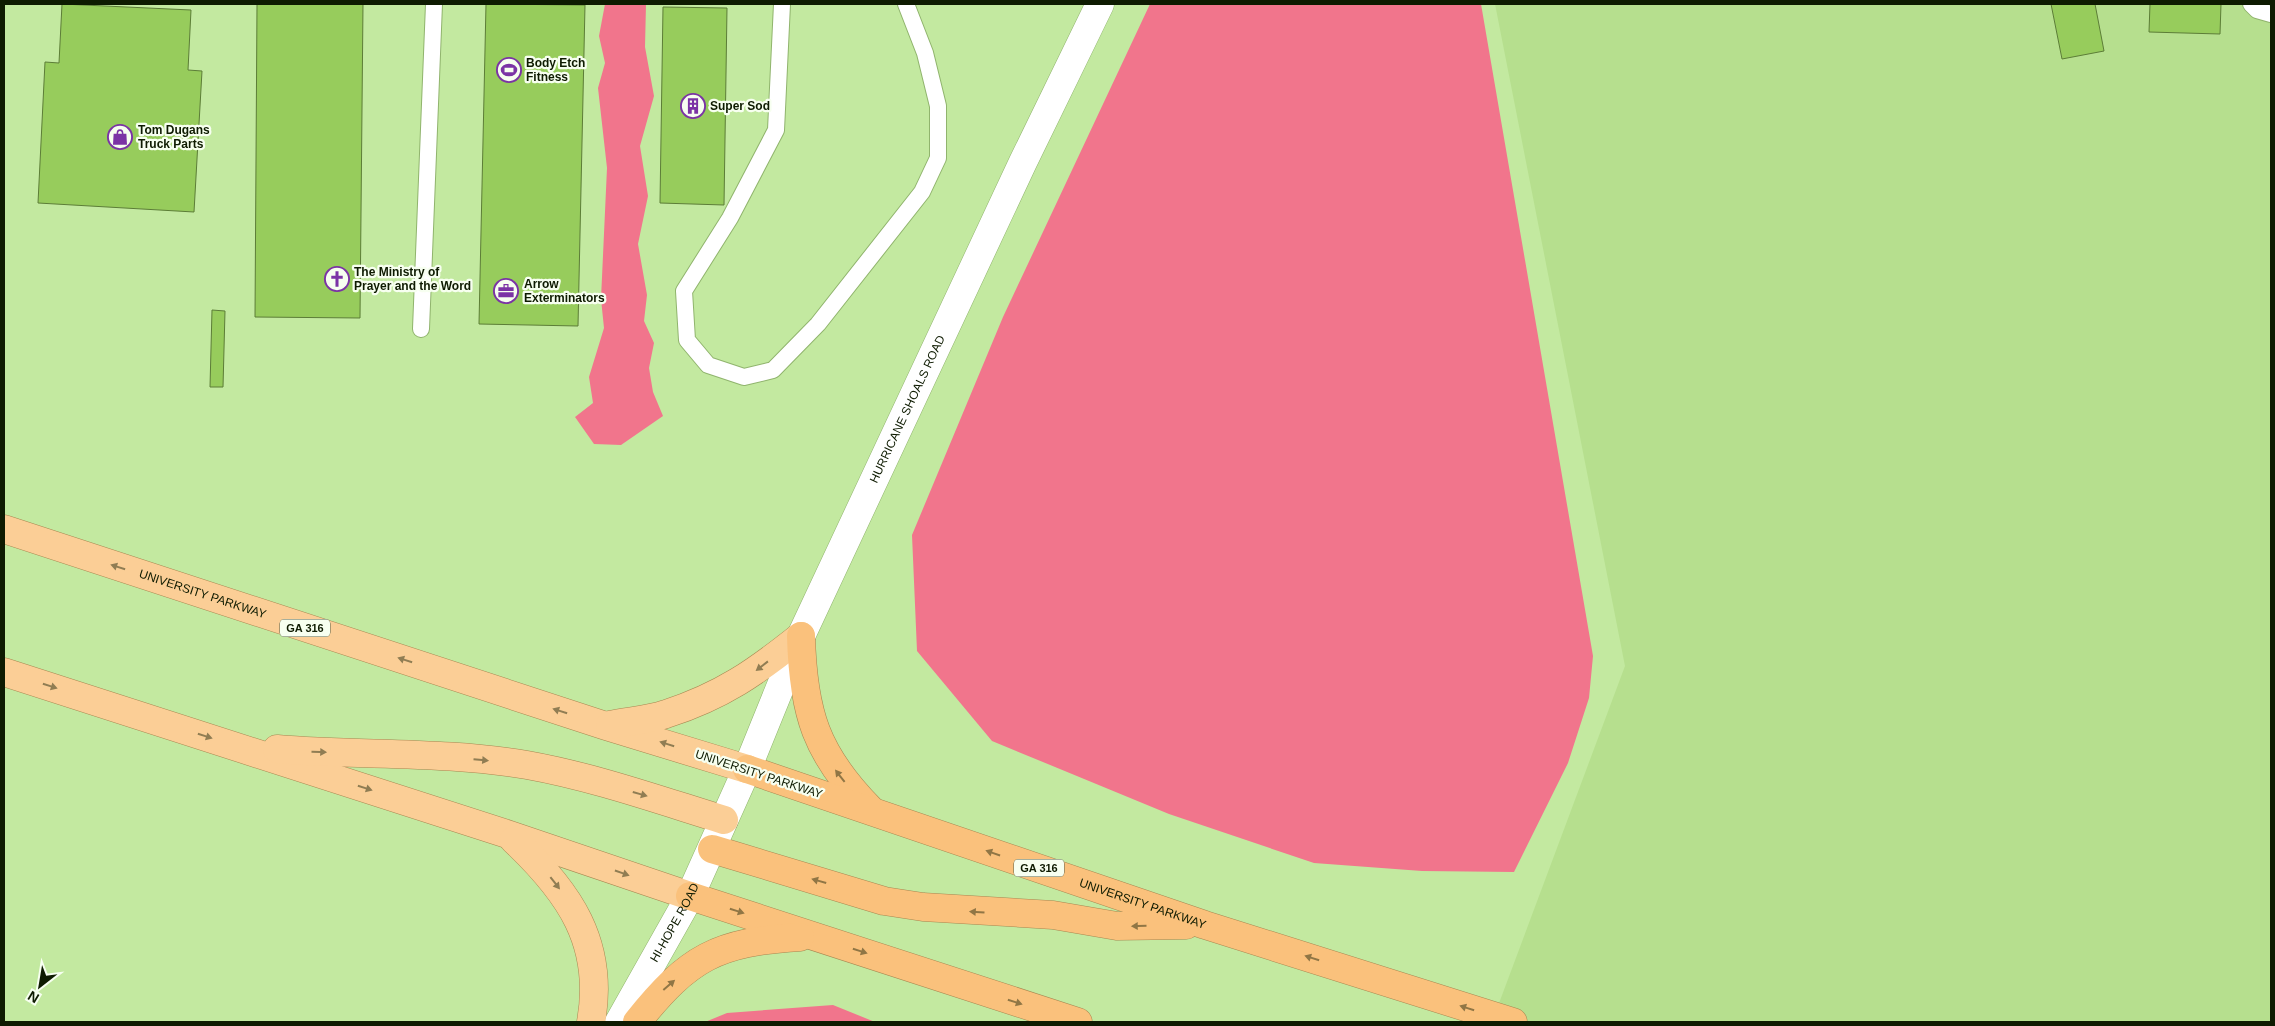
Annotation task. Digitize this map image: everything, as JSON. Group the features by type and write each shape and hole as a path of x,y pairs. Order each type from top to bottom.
{"highway":[{"name":"UNIVERSITY PARKWAY","path":"4,529 606,726 747,768 1205,925 1513,1022"},
{"path":"606,726 664,714 722,691 752,674 801,636"},
{"path":"801,636 805,696 816,732 831,763 873,812"},
{"path":"4,672 510,835 690,896 1078,1022"},
{"path":"235,746 436,756 526,765 575,776 724,820"},
{"path":"510,835 538,862 558,887 573,908 583,930 591,950 594,974 591,1022"},
{"path":"712,849 884,901 922,907 1053,916 1116,926 1205,925"},
{"path":"637,1022 663,989 695,964 716,951 738,944 771,939 814,936"}],"street":[{"name":"HURRICANE SHOALS ROAD","path":"724,820 801,636 976,261 1100,4"},
{"name":"HI-HOPE ROAD","path":"619,1022 690,896 724,820"}],"lane":[{"path":"422,329 434,4"},
{"path":"782,4 776,130 730,218 684,291 687,340 708,365 744,377 773,370 818,324 922,192 938,158 938,106 926,53 906,4"},
{"path":"2251,4 2257,10 2271,14"}],"shaded area":[{"path":"605,4 646,4 645,47 654,96 640,146 648,196 638,244 647,295 644,321 654,343 649,368 653,392 663,416 621,445 594,444 575,417 593,403 589,377 604,328 601,299 607,168 598,88 605,63 599,36"},
{"path":"1150,4 1481,4 1593,656 1589,698 1568,763 1514,872 1422,871 1314,863 1169,814 992,741 917,651 912,535 1003,317"},
{"path":"1495,4 2271,4 2271,1022 1492,1022 1625,666"},
{"path":"833,1005 875,1022 705,1022 727,1013"}],"building":[{"name":"Tom Dugans Truck Parts","path":"62,4 191,10 188,70 202,71 194,212 38,203 45,62 59,63"},
{"path":"257,4 363,4 360,318 255,317"},
{"path":"486,4 585,5 578,326 479,324"},
{"path":"2051,4 2095,4 2104,51 2062,59"},
{"path":"2150,4 2221,4 2220,34 2149,32"},
{"name":"Super Sod","path":"663,7 727,8 724,205 660,203"},
{"path":"212,310 225,311 223,387 210,387"}],"place":[{"name":"Body Etch Fitness","path":"509,70"},
{"name":"Super Sod","path":"693,106"},
{"name":"Tom Dugans Truck Parts","path":"120,137"},
{"name":"The Ministry of Prayer and the Word","path":"337,279"},
{"name":"Arrow Exterminators","path":"506,291"}]}
